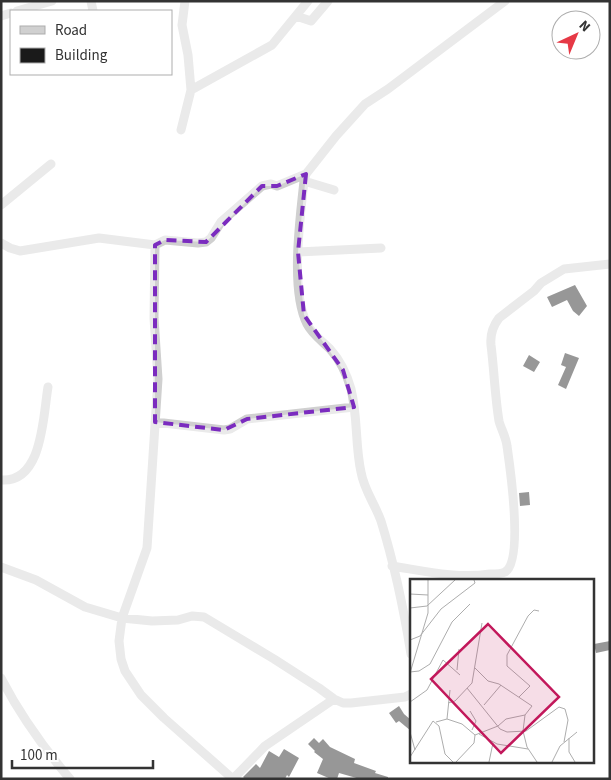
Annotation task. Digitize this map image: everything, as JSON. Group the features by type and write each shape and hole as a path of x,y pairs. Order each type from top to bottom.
{"street":[{"path":"20,10 52,1"},
{"path":"181,130 191,90 188,55 182,25 186,1"},
{"path":"191,90 272,45 303,10 308,1"},
{"path":"296,16 311,21 328,1"},
{"path":"410,648 379,516 366,489 361,471 357,421 351,389 344,370 331,350 308,325 304,316 300,295 298,252 305,177 336,136 365,104 388,89 505,1"},
{"path":"1,205 51,164"},
{"path":"1,244 20,251 99,238 155,245 165,240 206,242 221,222 262,186 271,184 277,186 305,177 334,190"},
{"path":"155,245 154,318 158,379 156,422 146,548 122,618 119,641 121,659 125,671 141,695 233,779 265,746 334,699"},
{"path":"298,252 381,248"},
{"path":"392,566 460,576 488,575 507,570 512,563 514,554 516,528 507,444 499,420 492,353 491,337 495,324 499,318 534,291 541,283 564,269 610,264"},
{"path":"1,480 16,479 22,476 34,459 39,443 48,387"},
{"path":"156,422 224,430 247,419 354,407"},
{"path":"1,566 36,580 85,607 122,618 152,621 178,620 192,616 204,617 343,703 410,694"},
{"path":"3,684 43,747 70,779"}],"highlighted area":[{"path":"306,174 298,252 304,315 343,370 354,407 247,419 224,430 155,422 155,245 165,240 206,242 262,186 277,186"}],"building":[{"path":"575,285 587,306 579,316 573,311 567,300 552,307 547,297"},
{"path":"565,353 579,358 566,389 558,385 566,367 561,365"},
{"path":"529,355 540,362 534,372 523,366"},
{"path":"529,492 530,505 520,506 519,493"},
{"path":"610,641 610,650 596,653 594,644"},
{"path":"399,706 410,719 410,730 399,721 396,723 389,713"},
{"path":"314,738 319,743 323,739 330,747 355,759 354,763 376,771 375,773 388,777 388,779 360,779 339,773 337,779 331,779 317,773 323,759 308,744"},
{"path":"284,749 299,758 289,777 287,775 285,779 245,779 243,777 256,764 260,768 269,751 279,757"}]}
